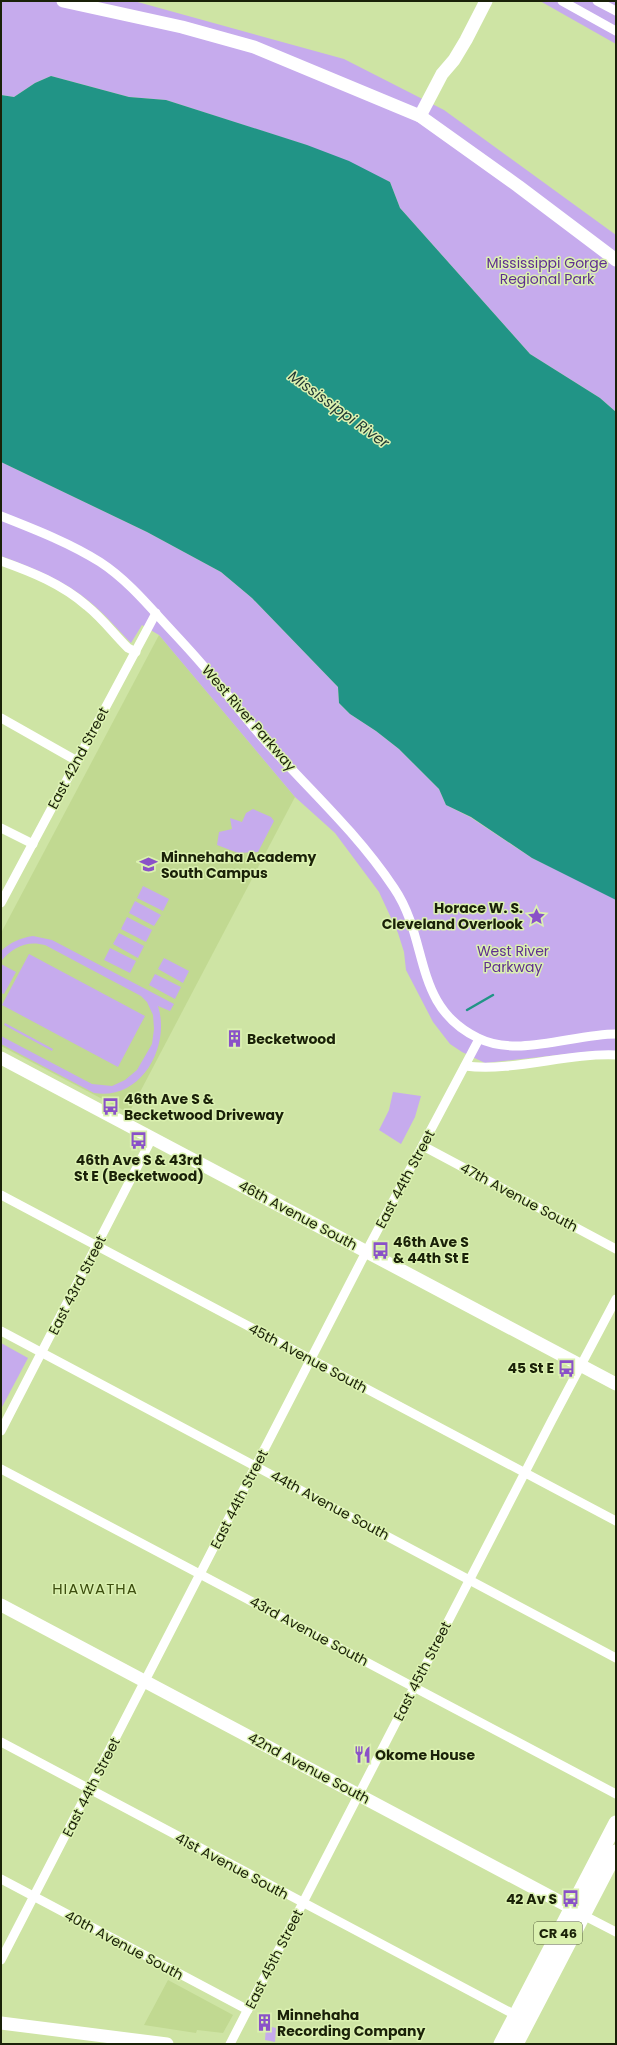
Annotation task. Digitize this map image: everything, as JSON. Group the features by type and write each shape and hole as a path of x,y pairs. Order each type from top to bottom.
{"main road":[{"name":"CR 46","path":"501,2044 522,2018 578,1911 616,1823"},
{"name":"CR 46","path":"578,1911 616,1852"},
{"name":"CR 46","path":"516,2044 522,2018"}],"street":[{"path":"63,1 182,27 254,47 424,118 616,260"},
{"path":"424,118 442,74 454,60 486,1"},
{"path":"562,1 616,31"},
{"path":"597,1 616,11"},
{"name":"West River Parkway","path":"1,516 98,561 122,579 190,650 255,729 328,805 371,857 403,901 412,922 429,987 443,1011 455,1022 479,1039 514,1047 578,1037 616,1034"},
{"path":"1,561 42,577 65,589 87,606 128,648 136,652"},
{"name":"East 42nd Street","path":"1,903 156,613"},
{"path":"1,718 77,761"},
{"path":"1,828 33,844"},
{"name":"East 44th Street","path":"1,1960 366,1252 479,1039"},
{"path":"465,1066 503,1065 573,1056 616,1055"},
{"name":"46th Avenue South","path":"1,1058 616,1384"},
{"name":"East 43rd Street","path":"1,1431 152,1138"},
{"name":"47th Avenue South","path":"423,1146 616,1249"},
{"name":"45th Avenue South","path":"1,1195 616,1521"},
{"name":"East 45th Street","path":"230,2044 469,1580 616,1299"},
{"name":"44th Avenue South","path":"1,1331 616,1658"},
{"name":"43rd Avenue South","path":"1,1469 616,1794"},
{"name":"42nd Avenue South","path":"1,1605 616,1932"},
{"name":"41st Avenue South","path":"1,1742 522,2018"},
{"name":"40th Avenue South","path":"1,1879 248,2010"},
{"path":"1,2023 167,2044"}],"shaded area":[{"name":"Minnehaha Academy South Campus","path":"159,635 295,797 129,1113 1,1046 1,933"},
{"path":"168,1980 233,2015 223,2033 197,2030 196,2033 144,2025"}],"green space":[{"name":"Mississippi Gorge Regional Park","path":"1,1 134,1 344,59 444,110 616,235 616,412 600,398 530,354 400,208 390,182 306,145 166,100 129,97 51,76 35,83 14,97 1,95"},
{"path":"540,1 616,1 616,44"},
{"name":"West River Parkway","path":"1,462 147,532 221,572 252,598 338,687 339,703 350,714 376,731 399,749 439,789 446,805 470,817 532,858 615,898 616,1051 594,1051 485,1063 462,1052 450,1044 433,1022 406,970 404,952 398,933 379,892 335,833 295,797 159,635 142,625 131,643 96,607 70,587 36,570 1,556"},
{"path":"253,809 271,817 274,821 258,852 238,853 217,845 219,832 232,829 230,818 242,822 246,813"},
{"path":"143,886 169,899 163,911 137,898"},
{"path":"135,901 161,915 154,926 129,913"},
{"path":"127,917 152,930 146,942 121,929"},
{"path":"119,933 144,946 138,958 113,944"},
{"path":"33,936 52,940 174,1004 170,1011 158,1006 161,1022 160,1038 156,1053 148,1068 138,1080 126,1088 111,1093 94,1093 1,1044 1,1036 92,1084 112,1086 125,1080 137,1070 152,1044 154,1029 153,1015 147,1002 141,996 45,945 32,943 15,948 1,961 1,951 16,941"},
{"path":"110,948 136,961 130,973 104,960"},
{"path":"29,954 145,1016 118,1067 2,1005"},
{"path":"164,958 189,971 183,983 158,969"},
{"path":"1,964 16,972 4,994 1,993"},
{"path":"155,974 181,987 175,999 149,985"},
{"path":"5,1023 53,1049 52,1051 4,1025"},
{"path":"393,1092 421,1096 415,1117 401,1144 379,1130 389,1110"},
{"path":"1,1343 28,1358 1,1409"},
{"path":"266,2028 276,2028 275,2042 265,2040"}],"water":[{"name":"Mississippi River","path":"51,76 129,97 166,100 307,145 349,161 390,182 400,208 530,354 600,398 616,412 616,900 532,858 471,817 446,805 439,789 399,749 376,731 350,714 339,703 338,687 252,598 221,572 147,532 1,462 1,95 14,97 35,83"}],"waterway":[{"path":"467,1010 493,995"}],"place":[{"name":"Minnehaha Academy South Campus","path":"148,865"},
{"name":"Horace W. S. Cleveland Overlook","path":"536,916"},
{"name":"Becketwood","path":"234,1039"},
{"name":"46th Ave S & Becketwood Driveway","path":"111,1107"},
{"name":"46th Ave S & 43rd St E (Becketwood)","path":"139,1140"},
{"name":"46th Ave S & 44th St E","path":"380,1250"},
{"name":"45 St E","path":"567,1368"},
{"name":"Okome House","path":"362,1755"},
{"name":"42 Av S","path":"570,1899"},
{"name":"Minnehaha Recording Company","path":"264,2023"}],"district":[{"name":"HIAWATHA","path":"95,1588"}]}
